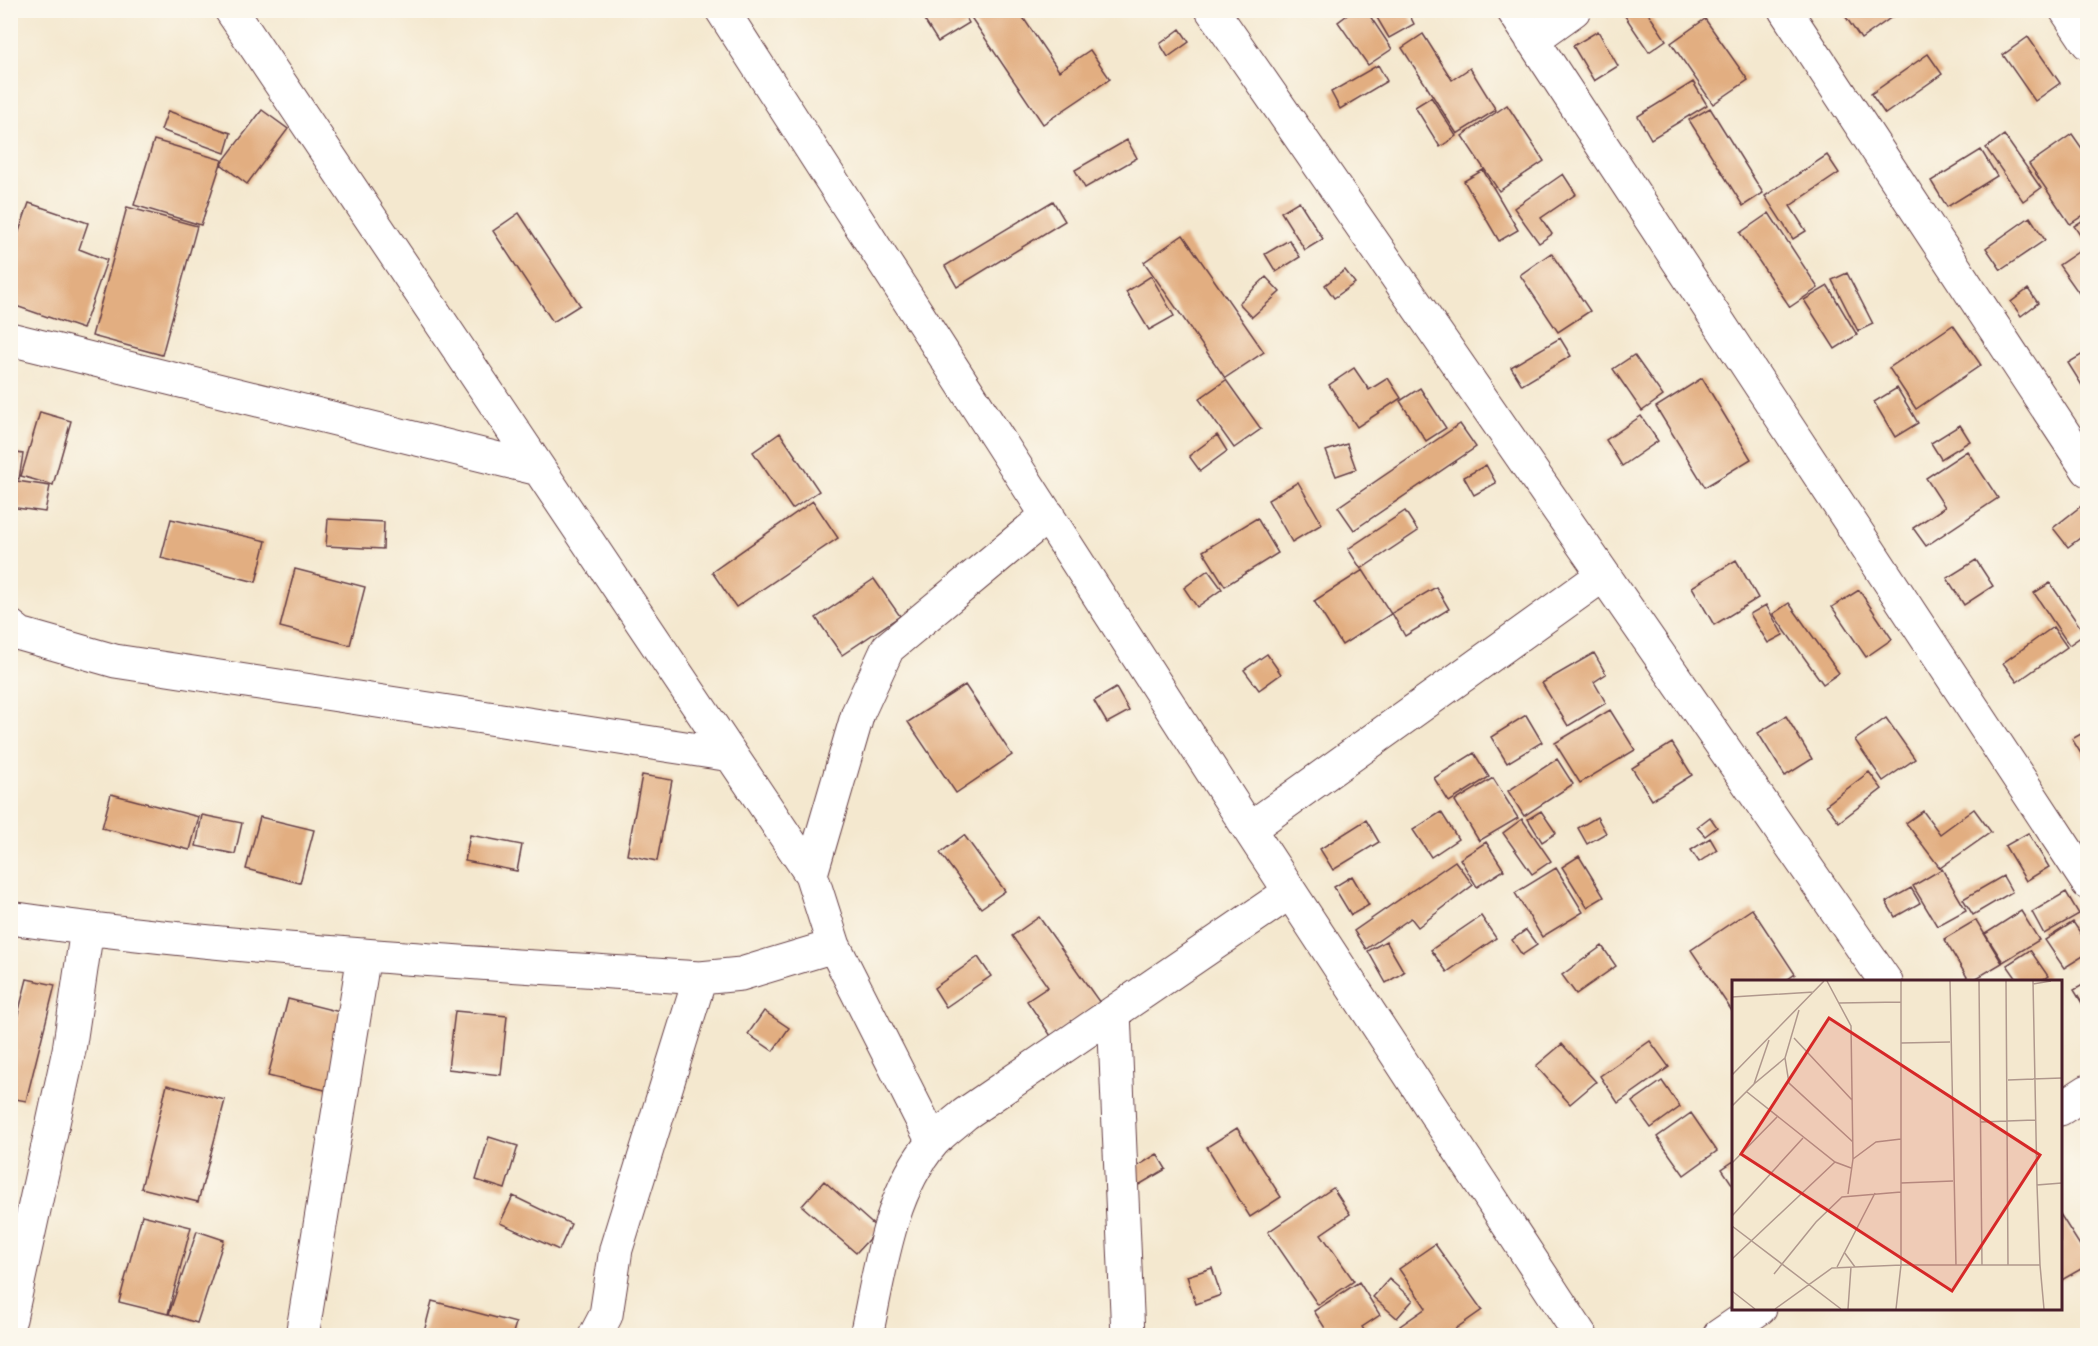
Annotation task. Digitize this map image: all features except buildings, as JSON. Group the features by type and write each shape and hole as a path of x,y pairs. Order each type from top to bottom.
{"street":[{"path":"231,10 811,874 834,946 933,1142"},
{"path":"722,10 1290,892 1581,1335"},
{"path":"1212,10 1885,980"},
{"path":"1513,10 2088,883"},
{"path":"1532,40 1574,10"},
{"path":"1785,10 2088,470"},
{"path":"2066,10 2088,43"},
{"path":"10,339 539,469"},
{"path":"811,874 858,713 888,648 1048,514"},
{"path":"1250,829 1604,575"},
{"path":"10,626 20,634 115,661 731,755"},
{"path":"866,1335 883,1256 905,1186 933,1142 965,1114 1290,892"},
{"path":"10,918 87,930 364,955 700,978 741,974 834,946"},
{"path":"10,1319 69,1050 87,930"},
{"path":"302,1335 364,955"},
{"path":"595,1335 606,1315 616,1249 700,978"},
{"path":"1114,1012 1128,1335"},
{"path":"2062,1108 2088,1091"},
{"path":"1719,1335 1757,1310"}]}
